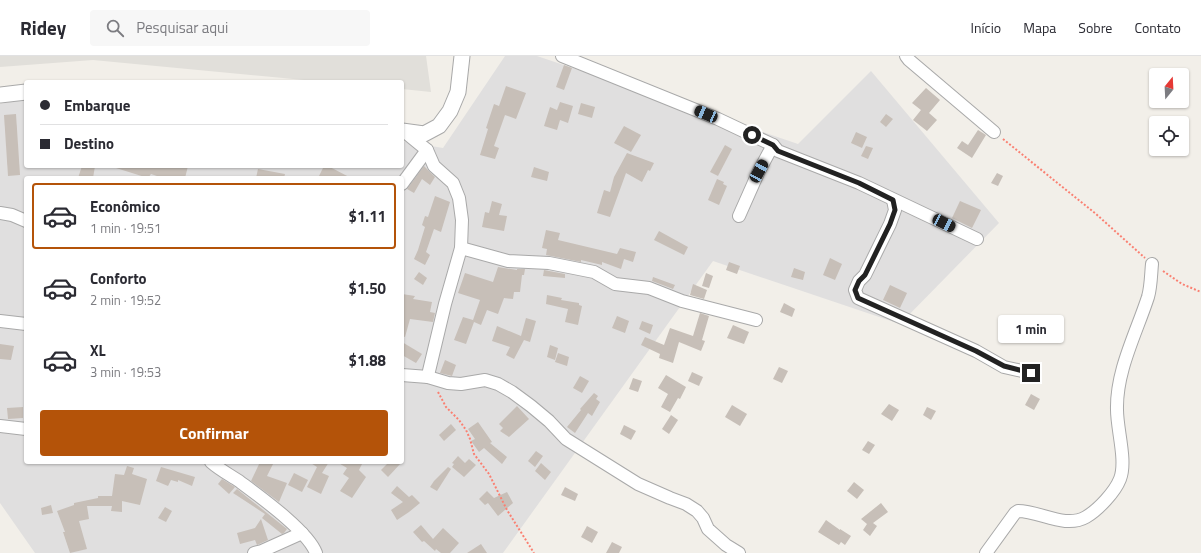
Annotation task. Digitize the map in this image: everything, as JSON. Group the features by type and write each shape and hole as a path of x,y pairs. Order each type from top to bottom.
{"street":[{"path":"404,132 424,134 439,126 450,111 458,92 462,56"},
{"path":"562,56 718,119 773,145 778,151 859,183 977,239"},
{"path":"906,56 914,65 994,132"},
{"path":"0,95 24,92"},
{"path":"404,133 427,150 434,166 453,183 459,198 462,220 461,248 440,322 428,378"},
{"path":"739,216 759,171 773,145"},
{"path":"404,181 427,150"},
{"path":"893,200 895,210 890,224 865,275 859,281 855,290 858,298 976,351 1004,366 1031,373"},
{"path":"0,213 24,220"},
{"path":"461,248 508,261 549,264 594,272 616,284 649,288 682,301 756,320"},
{"path":"986,553 1018,511 1058,520 1073,521 1086,517 1115,491 1121,478 1122,466 1117,410 1118,388 1148,295 1152,264"},
{"path":"0,321 24,324"},
{"path":"404,375 428,378 448,383 461,384 485,380 498,384 512,392 549,421 566,439 638,484 686,504 697,511 703,518 708,529 726,545 739,553"},
{"path":"0,426 24,429"},
{"path":"213,464 238,480 294,525 311,542 316,553"},
{"path":"254,553 262,551 302,533"}],"path":[{"path":"994,132 1096,214 1152,264 1182,284 1201,292"},
{"path":"428,378 433,383 446,407 459,420 466,430 474,454 489,474 507,510 534,553"}],"shaded area":[{"path":"0,56 426,56 431,92 404,89 404,80 304,80 93,60 0,67"},
{"path":"505,56 537,56 798,144 871,71 999,223 900,324 713,261 503,553 35,553 0,503 0,104 24,99 24,168 404,168 404,141 443,148"}],"building":[{"path":"564,65 572,68 564,90 556,87"},
{"path":"506,86 526,93 516,119 505,115 494,146 499,148 495,159 480,155 488,129 486,128 494,104 499,106"},
{"path":"926,88 940,100 929,113 937,120 927,131 913,120 921,110 912,103"},
{"path":"560,102 573,106 568,123 560,120 557,130 544,126 550,107 557,110"},
{"path":"581,103 595,107 592,118 578,114"},
{"path":"16,114 20,175 8,176 4,115"},
{"path":"886,114 893,119 886,127 880,122"},
{"path":"624,126 641,135 631,152 614,143"},
{"path":"978,130 986,135 972,158 957,148 962,141 968,145"},
{"path":"856,132 867,137 862,148 851,143"},
{"path":"725,145 732,149 718,176 710,172"},
{"path":"866,146 873,148 868,159 861,156"},
{"path":"627,153 654,163 650,171 648,170 642,182 626,173 610,217 597,213 604,190 610,192 614,177"},
{"path":"424,166 435,177 430,185 422,179 414,193 407,189"},
{"path":"534,167 549,172 547,181 531,177"},
{"path":"81,168 95,168 93,176 79,176"},
{"path":"116,168 188,168 186,176 157,176 151,174 150,176 142,176"},
{"path":"323,168 332,168 347,176 319,176"},
{"path":"258,169 285,174 284,176 256,176"},
{"path":"997,173 1003,176 998,186 991,183"},
{"path":"717,179 724,182 723,184 727,186 719,205 708,200"},
{"path":"435,196 450,202 441,232 434,229 426,252 430,255 425,265 414,259 425,227 422,225 425,216 428,217"},
{"path":"492,201 502,204 499,215 507,216 504,231 482,227 485,212 489,213"},
{"path":"960,201 981,210 972,228 952,218"},
{"path":"546,230 560,233 558,240 617,254 620,248 636,252 633,262 624,259 621,269 602,262 602,265 581,260 581,262 546,255 547,249 542,248"},
{"path":"659,231 688,247 684,255 654,240"},
{"path":"830,258 842,264 835,280 823,275"},
{"path":"729,262 740,266 737,274 726,270"},
{"path":"498,267 517,270 525,269 524,275 522,275 520,292 514,292 513,299 504,298 498,314 487,310 481,325 474,322 466,344 454,340 463,317 473,320 480,300 458,293 465,273 493,282"},
{"path":"794,268 805,272 803,280 791,277"},
{"path":"544,270 565,274 565,278 543,276"},
{"path":"419,272 427,278 423,285 414,279"},
{"path":"706,273 713,276 709,288 702,286"},
{"path":"653,277 675,285 673,289 652,281"},
{"path":"693,284 707,290 704,299 690,295"},
{"path":"890,285 907,293 900,308 883,300"},
{"path":"404,294 415,296 413,299 432,302 430,312 435,313 433,322 410,319 405,337"},
{"path":"547,295 562,298 561,300 579,303 579,305 582,306 578,325 565,322 568,309 546,304"},
{"path":"784,303 795,309 792,317 780,312"},
{"path":"700,313 709,316 702,340 705,341 701,351 679,342 673,363 659,358 660,354 641,345 645,337 664,345 670,328 693,336"},
{"path":"617,316 629,321 625,333 612,328"},
{"path":"526,318 536,321 530,342 524,340 514,359 506,355 510,347 492,341 497,326 521,336"},
{"path":"642,321 653,325 650,334 639,329"},
{"path":"733,325 749,332 744,344 727,338"},
{"path":"404,343 422,354 416,363 404,356"},
{"path":"0,344 14,346 11,360 0,359"},
{"path":"550,345 558,348 555,360 547,357"},
{"path":"558,353 569,357 567,366 555,362"},
{"path":"445,360 456,365 452,376 440,373"},
{"path":"779,367 788,371 782,383 773,379"},
{"path":"692,372 703,377 699,386 688,381"},
{"path":"666,375 686,387 680,399 678,398 670,412 661,407 668,394 658,388"},
{"path":"580,376 589,381 582,393 573,388"},
{"path":"633,378 642,381 638,392 629,389"},
{"path":"594,393 598,396 596,399 600,402 592,416 588,413 575,433 567,427"},
{"path":"1031,394 1040,399 1034,410 1025,405"},
{"path":"889,404 899,410 892,421 881,414"},
{"path":"732,405 747,414 740,426 725,417"},
{"path":"517,406 529,419 509,437 500,431 503,428 499,424"},
{"path":"23,407 23,418 8,419 7,408"},
{"path":"927,407 936,411 931,420 923,415"},
{"path":"671,415 678,420 669,434 662,429"},
{"path":"478,422 492,442 490,443 507,457 502,464 484,448 479,452 471,441 475,439 468,429"},
{"path":"451,424 456,430 444,441 439,435"},
{"path":"624,425 636,431 631,440 620,434"},
{"path":"868,441 875,445 869,454 862,450"},
{"path":"536,451 543,456 535,467 528,461"},
{"path":"458,456 465,463 469,459 476,465 464,477 452,467 454,464 452,463"},
{"path":"541,463 551,472 545,480 535,471"},
{"path":"259,464 273,464 267,476 287,483 279,502 251,481"},
{"path":"312,464 328,464 322,473 329,476 321,494 307,487 317,467"},
{"path":"340,464 362,464 359,470 366,477 352,498 340,491 349,478 343,474 347,468"},
{"path":"387,464 400,464 388,477 381,470"},
{"path":"127,466 134,468 132,474 147,479 140,505 122,501 122,512 111,511 112,506 87,506 89,519 79,521 87,549 70,553 63,532 65,532 57,511 74,505 74,503 98,498 98,496 112,496 115,474 124,475"},
{"path":"161,467 195,477 192,486 178,480 178,482 171,480 168,486 156,481"},
{"path":"448,467 451,469 437,491 430,487 434,481"},
{"path":"294,473 308,480 302,492 288,485"},
{"path":"222,479 235,487 229,494 218,484"},
{"path":"854,482 864,490 857,499 847,491"},
{"path":"397,486 409,497 412,495 420,503 397,520 391,510 403,502 391,493"},
{"path":"565,487 578,494 575,501 561,495"},
{"path":"237,489 287,529 284,533 282,534 262,518 265,514 233,493"},
{"path":"487,491 494,498 507,492 513,503 498,516 488,503 485,505 479,499"},
{"path":"881,503 888,512 873,523 877,526 870,536 863,530 867,524 861,519"},
{"path":"51,505 53,513 42,515 41,508"},
{"path":"165,507 172,511 166,522 158,518"},
{"path":"261,519 268,540 257,545 255,540 240,544 237,533 255,528"},
{"path":"826,520 851,536 845,545 841,542 839,545 818,532"},
{"path":"421,525 433,539 443,528 459,543 450,553 441,553 436,549 435,551 424,541 422,542 413,532"},
{"path":"587,526 598,532 592,543 581,537"},
{"path":"612,542 622,547 619,553 606,553"},
{"path":"481,544 487,553 467,553"}],"route":[{"path":"752,135 773,145 778,151 859,183 893,200 895,210 890,224 865,275 859,281 855,290 858,298 976,351 992,361 1004,366 1031,373"}]}
